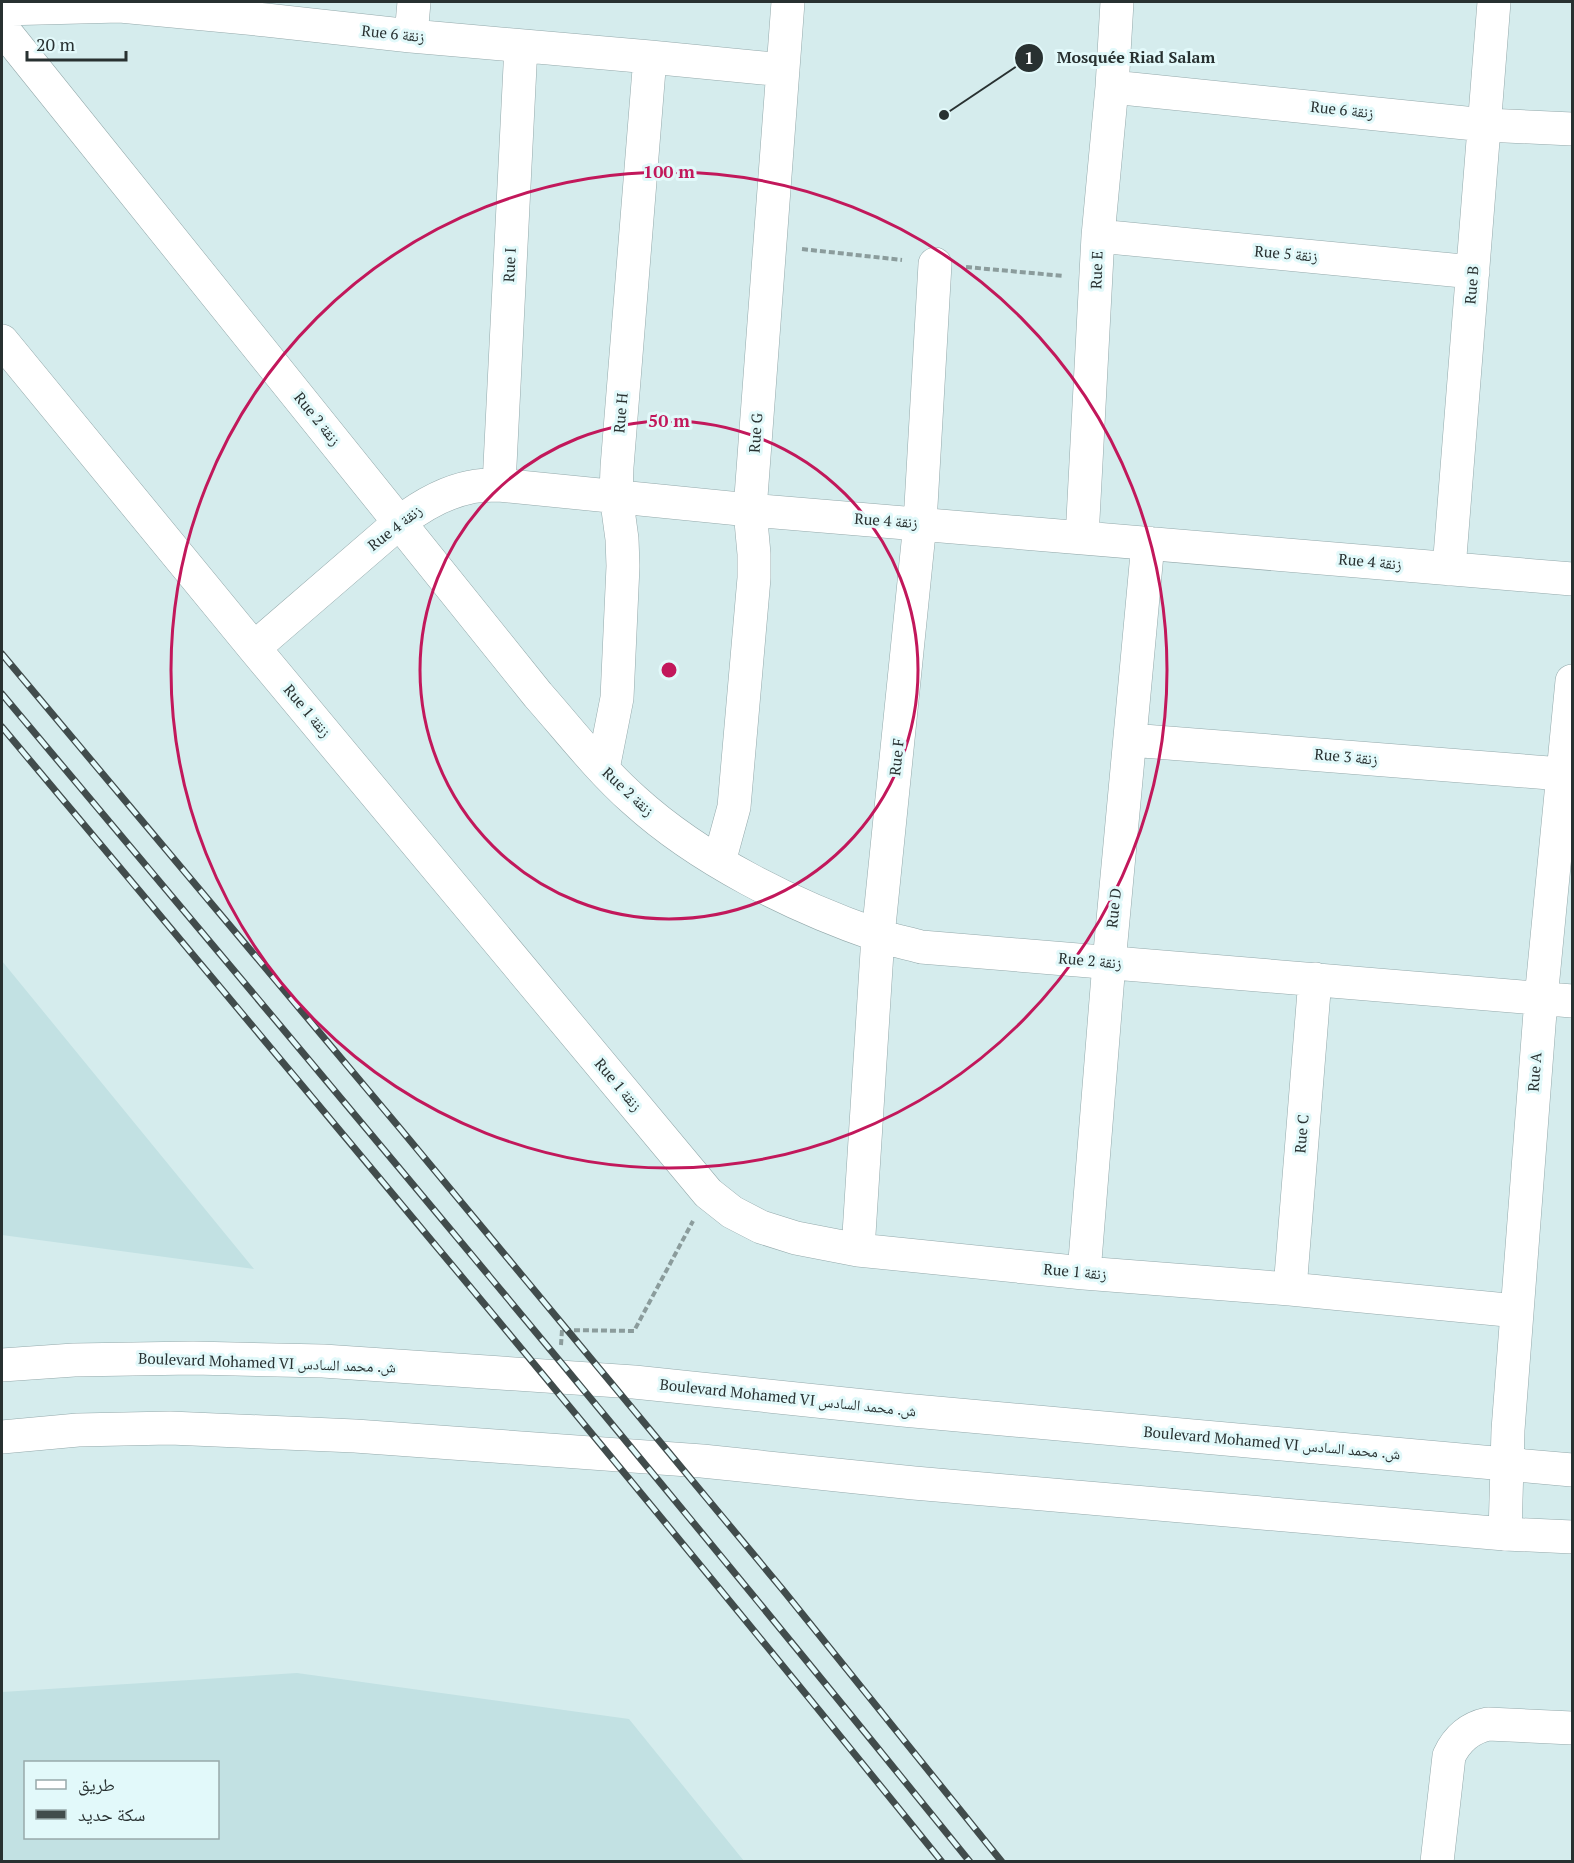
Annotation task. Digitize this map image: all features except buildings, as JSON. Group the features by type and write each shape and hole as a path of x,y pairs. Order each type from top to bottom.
{"street":[{"path":"411,36 414,2"},
{"name":"Rue G","path":"719,862 734,807 754,578 750,510 788,2"},
{"name":"Rue E","path":"1083,538 1098,236 1112,87 1117,2"},
{"name":"Rue B","path":"1449,569 1494,2"},
{"name":"Rue 6 زنقة","path":"2,9 121,4 267,11 411,36 783,70"},
{"name":"Rue 2 زنقة","path":"2,28 538,695 603,769 634,800 670,830 719,862 789,899 878,936 921,947 1557,1000"},
{"name":"Rue I","path":"499,484 521,46"},
{"name":"Rue H","path":"603,769 617,698 623,578 616,467 650,57"},
{"name":"Rue 6 زنقة","path":"1112,87 1485,125 1572,129"},
{"name":"Rue 5 زنقة","path":"1098,236 1473,272"},
{"name":"Rue F","path":"858,1250 878,936 920,523 935,264"},
{"name":"Rue 1 زنقة","path":"2,341 254,648 708,1193 732,1212 761,1227 796,1238 858,1250 1084,1273 1290,1289 1517,1311"},
{"name":"Rue 4 زنقة","path":"254,648 418,508 471,487 499,484 750,510 1572,579"},
{"name":"Rue D","path":"1084,1273 1109,963 1148,543"},
{"name":"Rue A","path":"1505,1534 1506,1464 1517,1311 1557,1000 1562,774 1572,681"},
{"name":"Rue 3 زنقة","path":"1130,740 1562,774"},
{"name":"Rue C","path":"1290,1289 1315,979"},
{"name":"Boulevard Mohamed VI ش. محمد السادس","path":"2,1365 74,1360 193,1358 335,1362 634,1382 903,1410 1572,1470"},
{"path":"2,1437 78,1430 170,1428 355,1436 702,1461 914,1483 1505,1534 1572,1537"},
{"path":"1437,1862 1449,1756 1461,1737 1478,1726 1488,1724 1572,1728"}],"path":[{"path":"562,1330 634,1331 708,1193"}],"shaded area":[{"path":"2,961 254,1269 2,1235"},
{"path":"297,1673 629,1719 744,1861 2,1861 2,1692"}],"railway":[{"path":"2,654 783,1590 1002,1862"},
{"path":"2,694 610,1421 970,1862"},
{"path":"2,727 592,1434 942,1862"}],"place":[{"name":"Mosquée Riad Salam","path":"944,115"}]}
